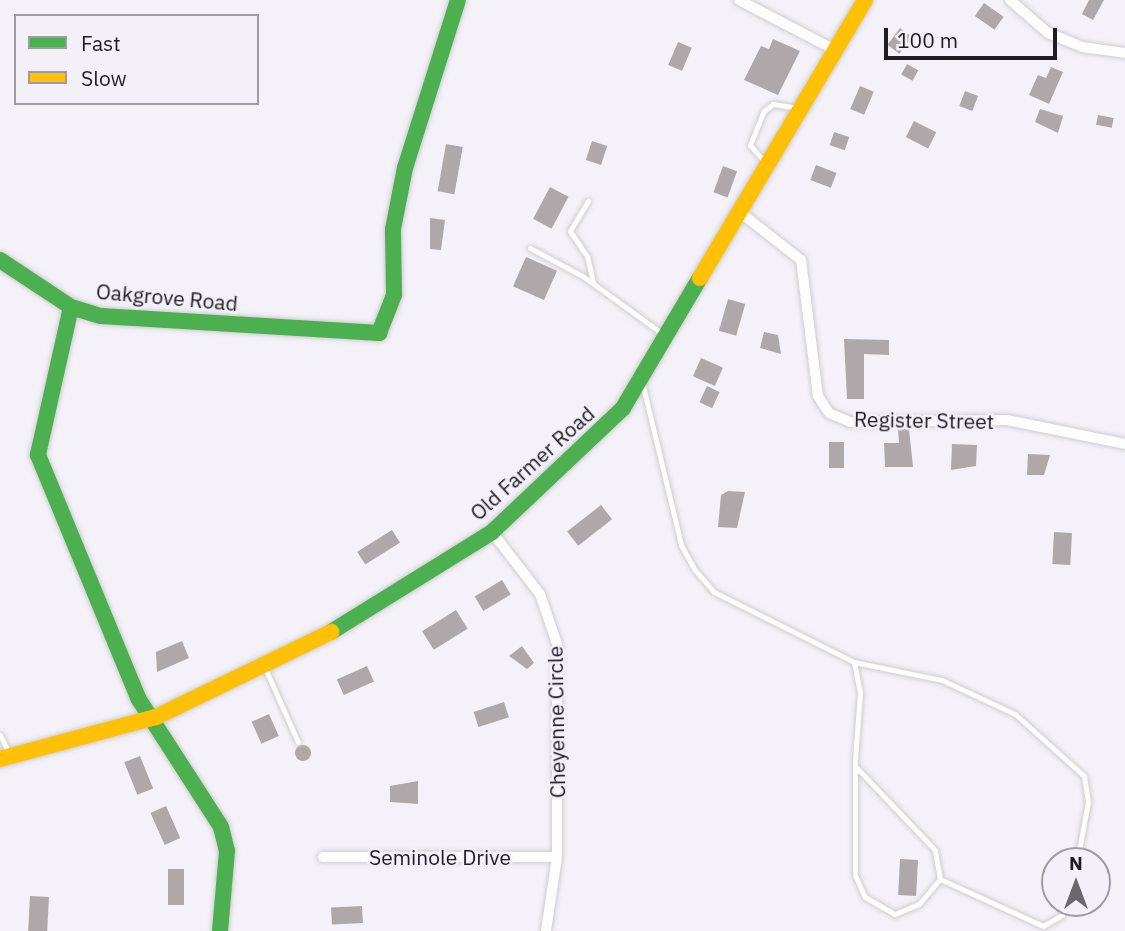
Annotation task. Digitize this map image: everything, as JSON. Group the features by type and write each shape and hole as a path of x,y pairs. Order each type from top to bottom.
{"street":[{"name":"Oakgrove Road","path":"220,931 227,851 221,828 156,717 138,698 38,456 71,307 101,316 379,333 394,295 393,229 405,168 458,0"},
{"path":"739,0 833,49"},
{"name":"Old Farmer Road","path":"5,757 156,717 341,627 492,532 623,408 741,213 833,49 865,0"},
{"path":"1010,0 1048,33 1082,47 1125,53"},
{"name":"Register Street","path":"741,213 802,260 818,396 830,413 850,422 1007,421 1125,444"},
{"path":"0,260 71,307"},
{"name":"Cheyenne Circle","path":"492,532 540,594 557,644 557,857 547,931"},
{"name":"Seminole Drive","path":"323,857 557,857"}],"lane":[{"path":"768,165 750,145 764,111 773,104 800,108"},
{"path":"588,201 570,231 587,256 593,283"},
{"path":"530,248 593,283 667,337"},
{"path":"641,379 681,545 695,570 714,592 854,662 942,680 1015,714 1084,776 1088,802 1080,847"},
{"path":"854,662 860,693 855,766 855,875 865,897 895,914 919,904 940,879 935,850 855,766"},
{"path":"263,665 298,742"},
{"path":"0,735 5,757"},
{"path":"940,879 1043,926 1059,917"}],"building":[{"path":"1089,0 1104,0 1093,20 1082,14"},
{"path":"984,3 1004,17 994,30 975,16"},
{"path":"900,28 912,37 899,54 887,45"},
{"path":"773,39 800,51 778,95 744,80 761,46 769,49"},
{"path":"678,42 692,48 682,71 668,65"},
{"path":"907,64 918,70 913,81 901,74"},
{"path":"1051,67 1063,72 1049,104 1029,95 1038,75 1046,78"},
{"path":"860,86 874,92 864,115 850,109"},
{"path":"965,91 978,96 972,111 959,106"},
{"path":"1040,109 1063,116 1058,133 1035,122"},
{"path":"1098,115 1114,118 1112,128 1096,125"},
{"path":"914,121 936,132 928,148 906,137"},
{"path":"834,132 849,137 845,150 830,145"},
{"path":"592,141 607,146 601,165 586,160"},
{"path":"446,144 463,147 454,194 438,191"},
{"path":"816,165 837,173 831,188 810,180"},
{"path":"723,166 737,171 728,197 713,192"},
{"path":"550,187 569,197 552,229 533,219"},
{"path":"430,218 445,220 441,250 430,249"},
{"path":"526,257 557,271 544,300 513,286"},
{"path":"728,299 745,304 736,336 719,331"},
{"path":"764,332 778,335 781,354 760,348"},
{"path":"844,339 889,340 889,355 864,354 864,399 847,399"},
{"path":"701,358 723,368 715,386 693,376"},
{"path":"707,386 720,392 712,408 699,402"},
{"path":"898,429 909,429 913,467 885,467 884,443 899,443"},
{"path":"829,442 844,442 844,468 829,468"},
{"path":"952,444 977,445 976,466 951,470"},
{"path":"1028,454 1050,455 1044,475 1027,475"},
{"path":"728,491 745,492 737,528 718,527 721,495"},
{"path":"601,505 612,519 578,546 567,531"},
{"path":"392,530 400,543 365,564 357,552"},
{"path":"1054,532 1072,533 1070,565 1052,564"},
{"path":"502,580 511,595 483,611 475,596"},
{"path":"456,610 468,629 434,650 422,631"},
{"path":"182,641 189,658 157,672 156,652"},
{"path":"522,646 534,663 527,669 509,656"},
{"path":"367,666 374,682 344,695 337,679"},
{"path":"504,702 509,717 479,727 474,712"},
{"path":"269,714 279,736 261,744 252,722"},
{"path":"303,745 311,753 303,761 295,753"},
{"path":"140,756 153,788 137,795 124,762"},
{"path":"418,781 418,804 390,802 390,786"},
{"path":"166,806 180,838 165,845 150,813"},
{"path":"900,859 918,860 916,896 898,895"},
{"path":"168,869 184,869 184,905 168,905"},
{"path":"30,896 49,897 47,931 28,931"},
{"path":"362,906 363,923 332,925 331,908"}],"traffic: fast":[{"path":"0,260 71,307 101,316 379,333 394,295 393,229 405,168 458,0"},
{"path":"331,632 492,532 623,408 700,278"},
{"path":"71,307 38,455 138,698 221,827 227,851 220,931"}],"traffic: slow":[{"path":"700,278 865,0"},
{"path":"0,759 156,717 331,632"}]}
